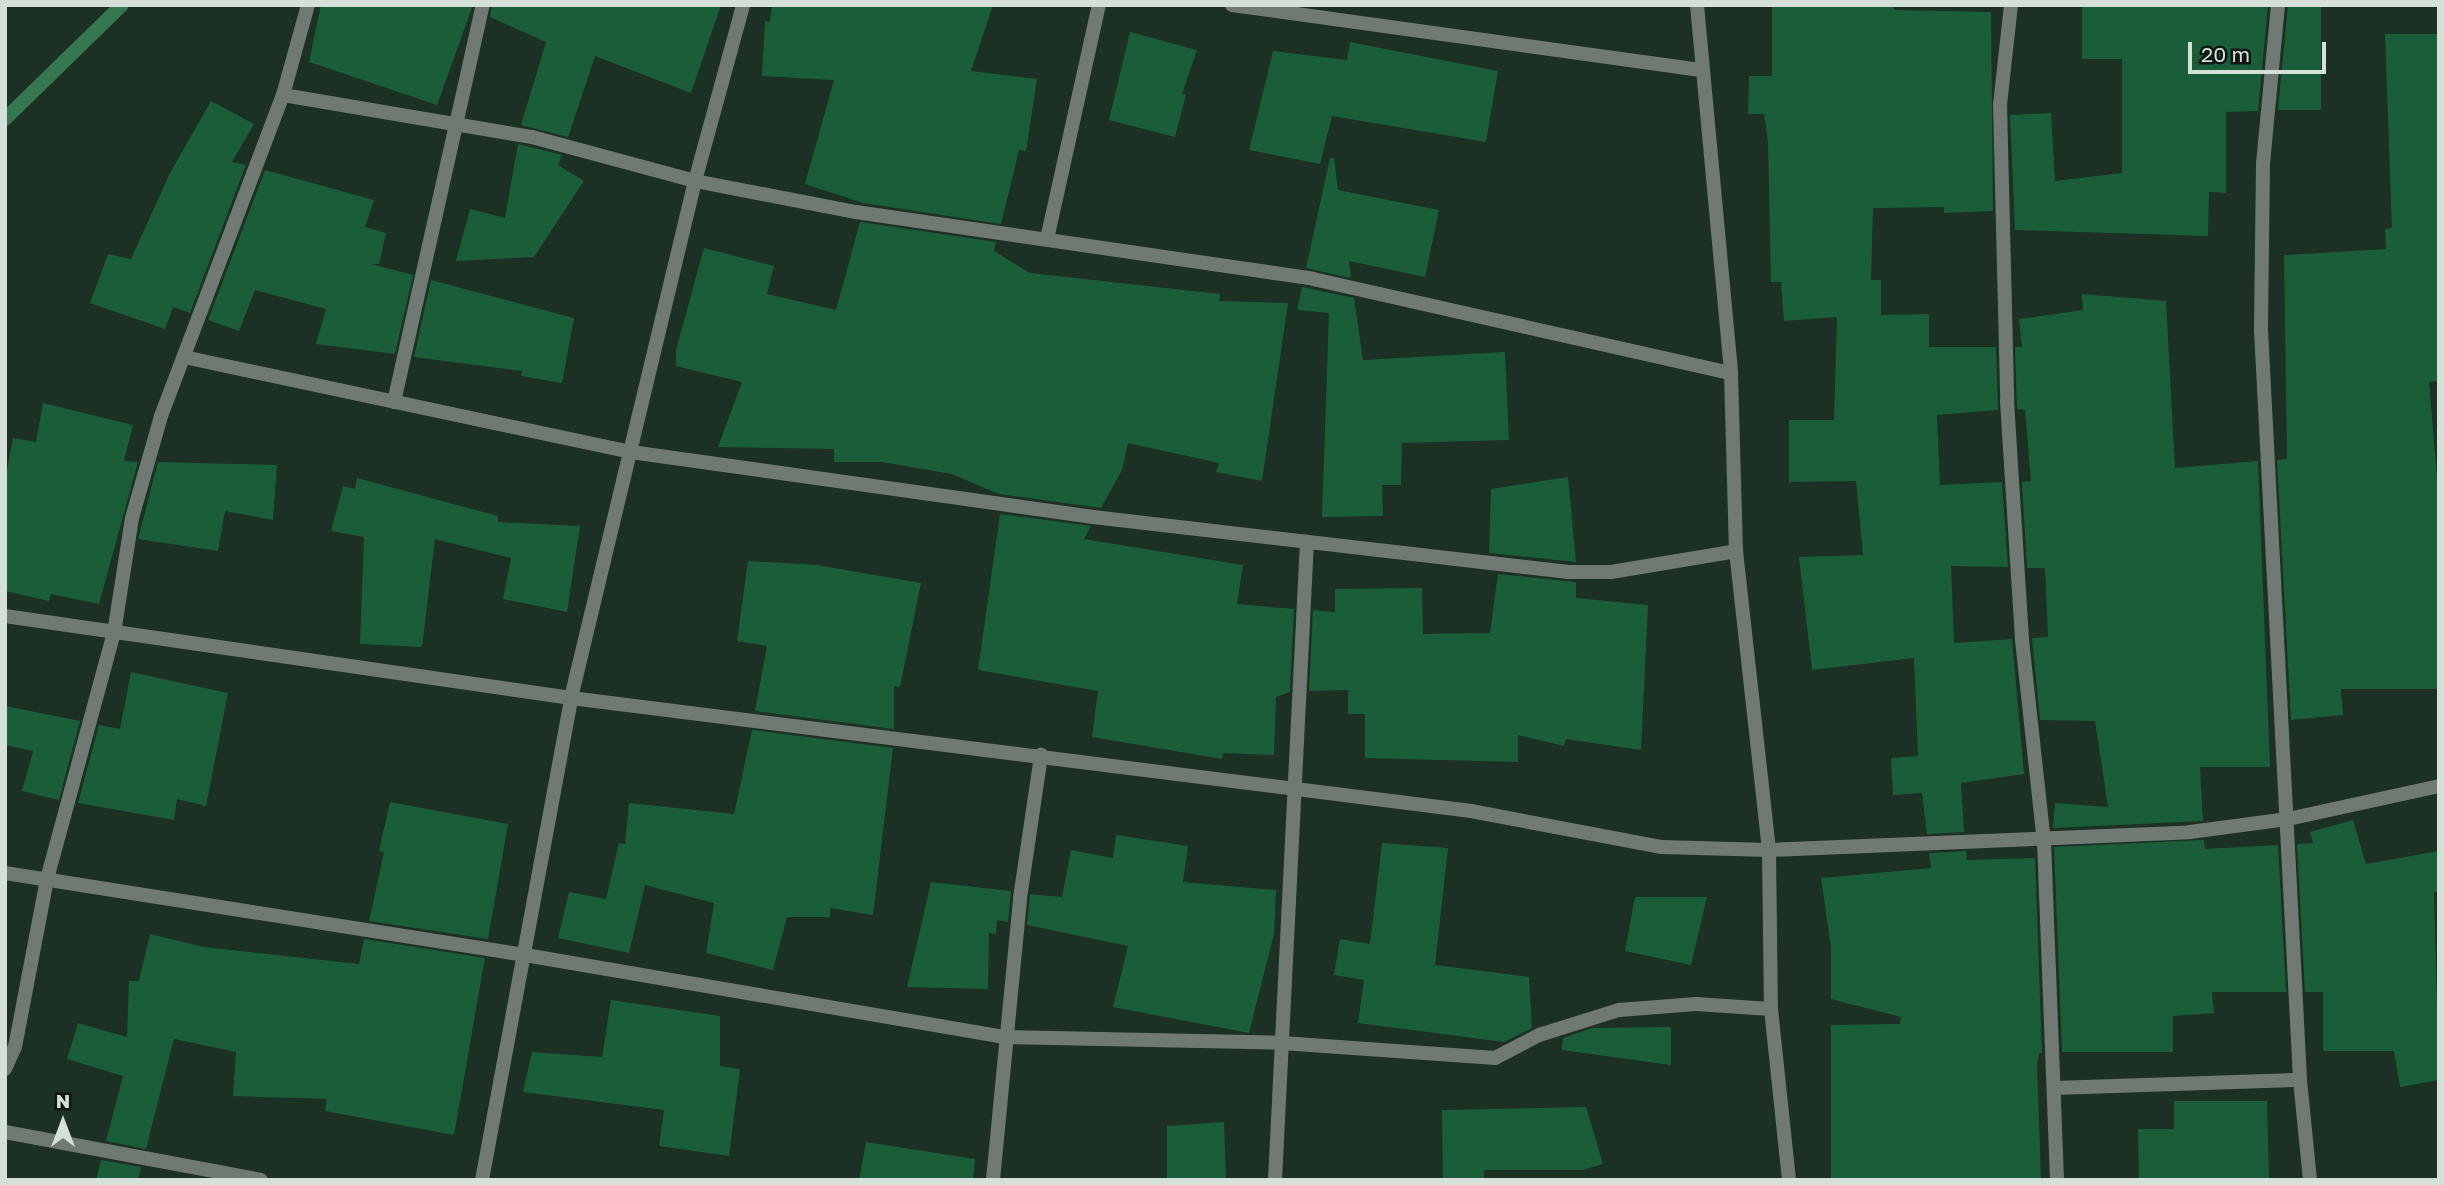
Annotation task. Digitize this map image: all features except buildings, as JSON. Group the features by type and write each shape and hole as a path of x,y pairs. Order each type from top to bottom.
{"street":[{"path":"5,1069 15,1047 47,880 114,633 132,518 161,416 283,95 308,5"},
{"path":"394,402 454,124 483,5"},
{"path":"482,1180 571,698 695,181 743,5"},
{"path":"1047,239 1099,5"},
{"path":"1232,5 1703,70"},
{"path":"1697,5 1731,373 1736,551 1769,850 1771,1009 1789,1180"},
{"path":"2011,5 2000,104 2007,401 2022,640 2044,841 2057,1180"},
{"path":"2278,5 2263,163 2261,330 2300,1080 2310,1180"},
{"path":"283,95 532,136 695,181 856,212 1313,279 1731,373"},
{"path":"184,357 631,452 1093,517 1567,572 1611,572 1736,551"},
{"path":"1275,1180 1292,790 1307,541"},
{"path":"5,616 571,698 1471,811 1661,847 1769,850 2044,841 2190,832 2288,819 2439,786"},
{"path":"993,1180 1005,1037 1041,755"},
{"path":"5,873 525,955 1005,1037 1282,1043 1495,1058 1539,1035 1619,1010 1696,1004 1771,1009"},
{"path":"2054,1088 2300,1080"},
{"path":"5,1132 261,1180"}],"waterway":[{"path":"5,119 122,5"}]}
